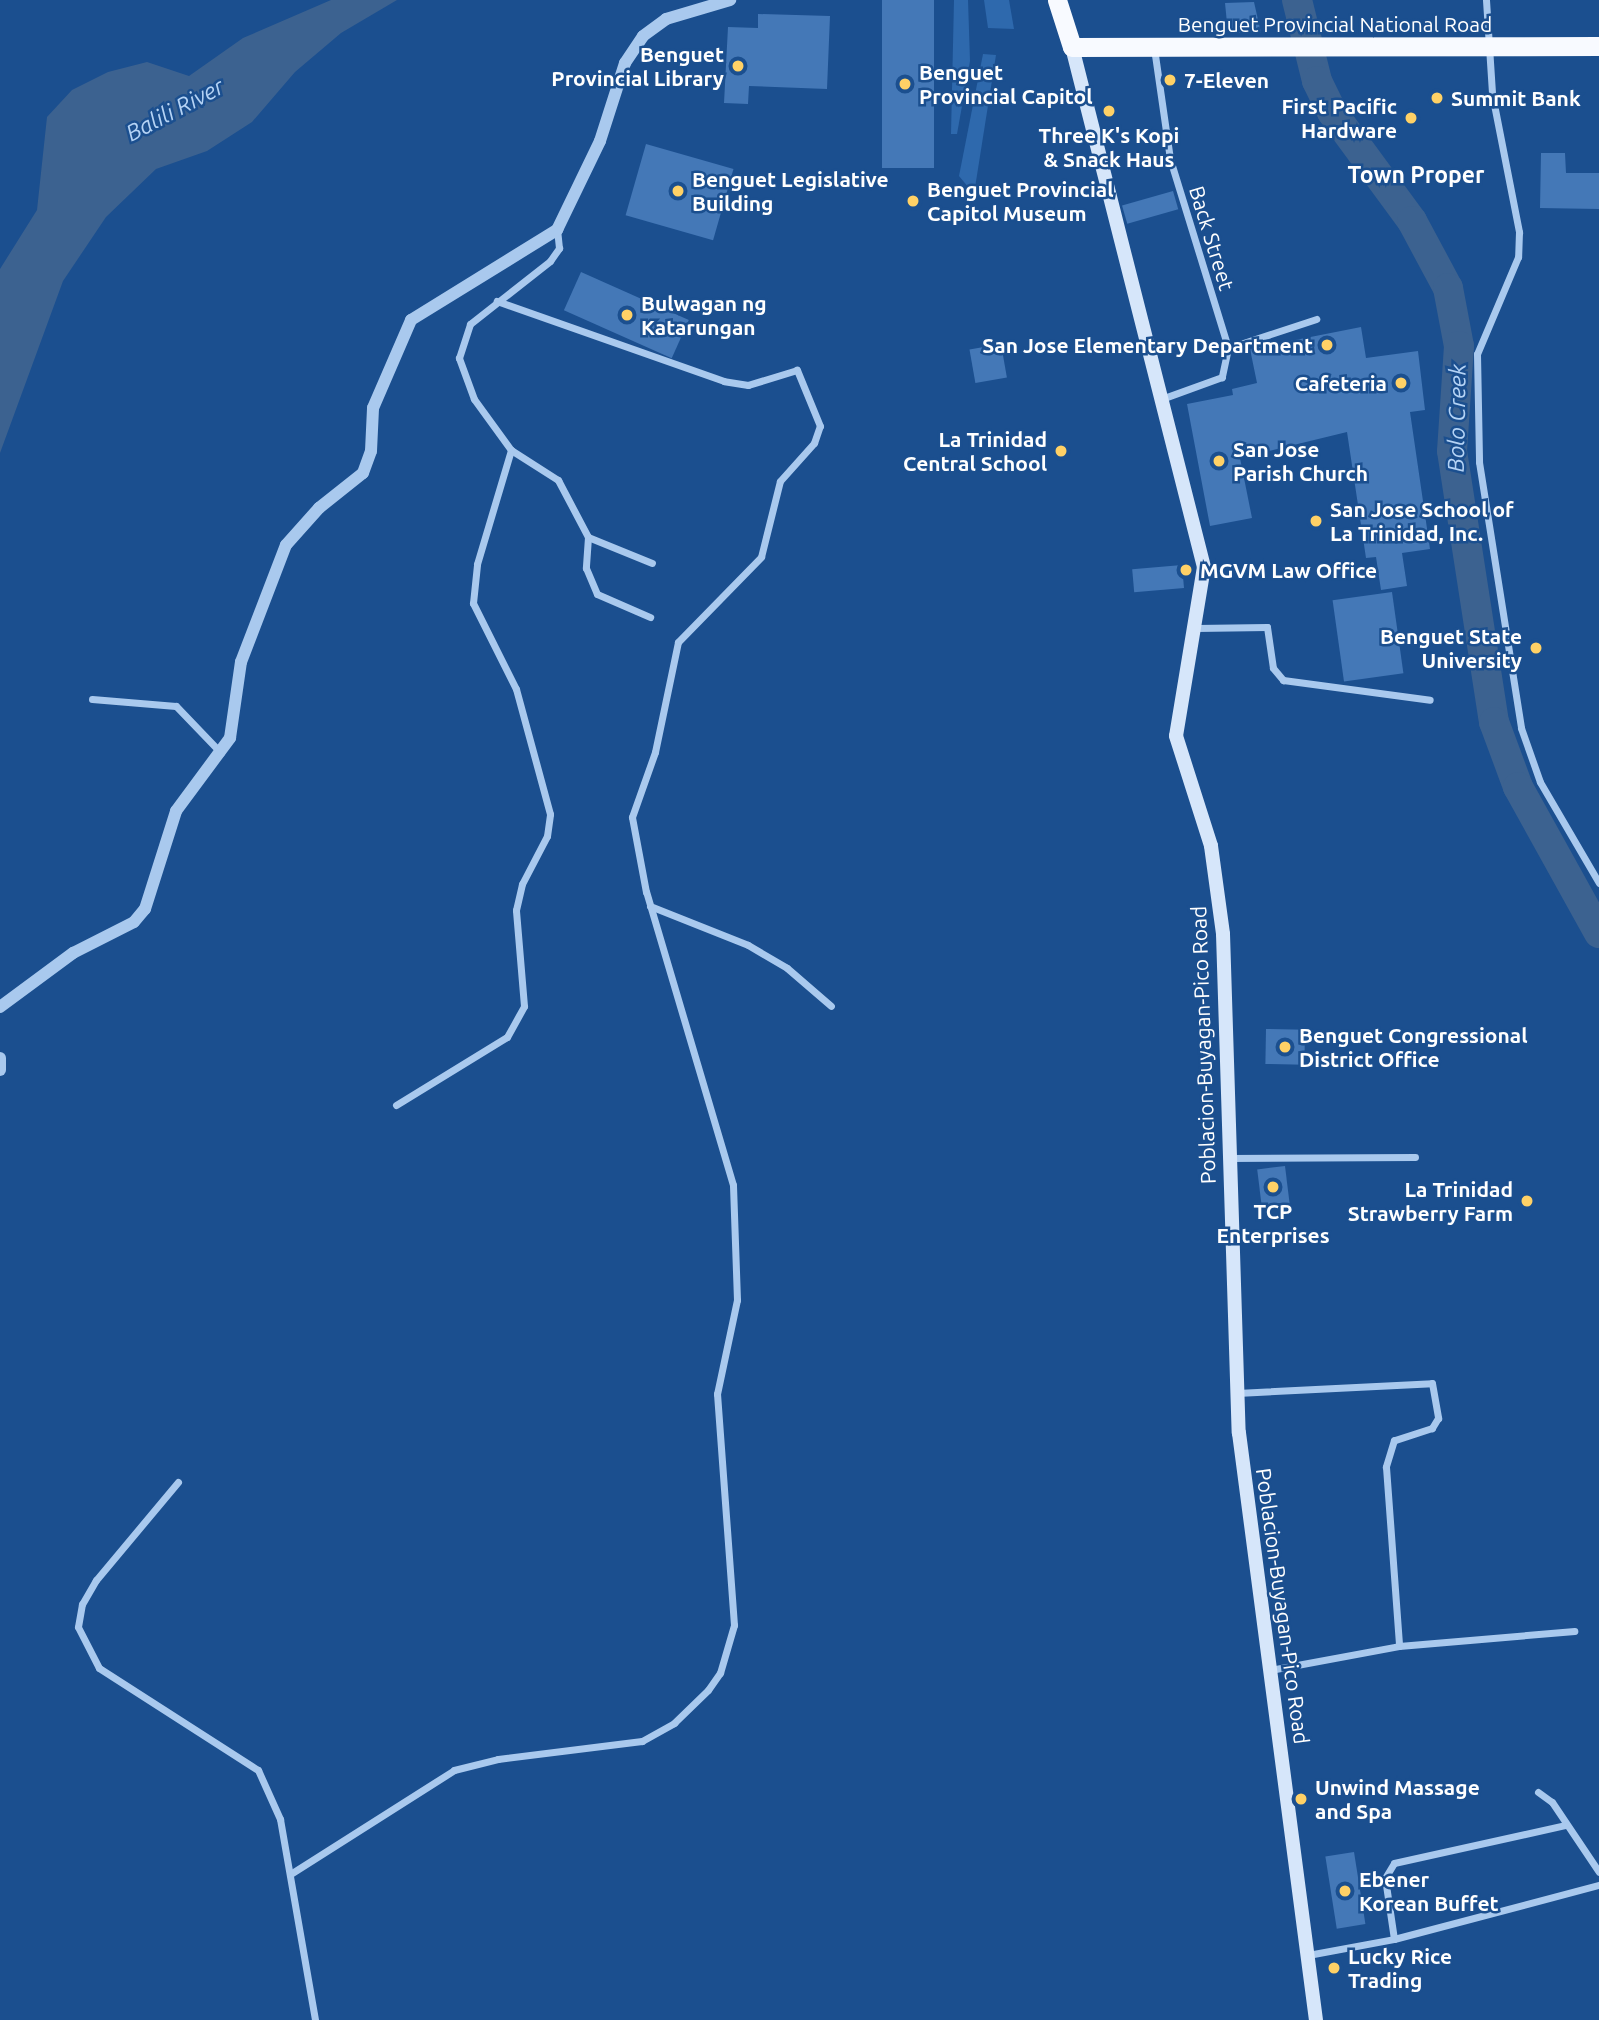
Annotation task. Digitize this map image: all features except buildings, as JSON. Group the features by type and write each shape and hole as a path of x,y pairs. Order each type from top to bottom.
{"highway":[{"path":"1056,0 1072,47"},
{"name":"Benguet Provincial National Road","path":"1072,47 1332,49 1599,46"}],"main road":[{"name":"Poblacion-Buyagan-Pico Road","path":"1072,47 1202,545 1204,584 1176,727 1211,846 1223,934 1227,1158 1237,1393 1316,2020"}],"street":[{"path":"650,617 597,594 586,568 588,537 558,480 511,450 474,399 459,358 470,324 550,261 559,248 557,230 600,141 625,63 643,36 666,19 730,0"},
{"path":"1486,0 1487,47 1519,232 1518,257 1477,354 1479,462 1521,728 1540,782 1599,883"},
{"name":"Back Street","path":"1154,47 1170,159 1228,348"},
{"path":"0,1007 73,953 134,922 154,889 176,811 221,754 236,718 241,662 280,559 295,531 369,462 373,408 411,320 557,230"},
{"path":"292,1873 454,1770 642,1741 695,1706 720,1673 730,1650 734,1625 717,1394 737,1300 733,1185 650,906 632,817 654,752 670,664 687,631 761,557 780,481 819,435 817,413 797,370 748,385 724,382 497,301"},
{"path":"1164,398 1222,377 1228,348 1315,319"},
{"path":"396,1105 507,1037 524,1006 516,910 522,884 547,836 550,814 516,689 473,603 473,580 511,450"},
{"path":"588,537 652,563"},
{"path":"1196,628 1267,627 1273,668 1283,680 1430,700"},
{"path":"92,699 177,706 221,754"},
{"path":"650,906 748,945 787,968 831,1006"},
{"path":"0,1058 0,1070"},
{"path":"1227,1158 1415,1157"},
{"path":"1237,1393 1432,1383 1438,1418 1432,1428 1394,1440 1385,1467 1399,1646"},
{"path":"178,1482 82,1604 78,1626 84,1648 99,1668 258,1770 280,1819 292,1873 315,2020"},
{"path":"1270,1670 1399,1646 1574,1630"},
{"path":"1538,1792 1566,1825 1599,1872"},
{"path":"1394,1939 1385,1878 1394,1863 1566,1825"},
{"path":"1307,1955 1394,1939 1599,1885"}],"shaded area":[{"path":"954,0 968,0 970,61 957,134 951,134"},
{"path":"984,0 1009,0 1014,29 988,28"},
{"path":"983,54 996,55 974,194 959,176"}],"water":[{"name":"Balili River","path":"331,0 397,0 341,33 295,72 252,122 207,151 156,169 106,217 63,281 0,453 0,269 37,210 47,117 72,90 108,72 147,62 189,76 243,38"}],"waterway":[{"name":"Bolo Creek","path":"1297,0 1317,81 1332,112 1412,221 1448,288 1459,346 1452,451 1494,722 1518,787 1599,933"}],"place":[{"name":"Benguet Provincial Library","path":"738,66"},
{"name":"7-Eleven","path":"1170,80"},
{"name":"Benguet Provincial Capitol","path":"905,84"},
{"name":"Summit Bank","path":"1437,98"},
{"name":"Three K's Kopi & Snack Haus","path":"1109,111"},
{"name":"First Pacific Hardware","path":"1411,118"},
{"name":"Benguet Legislative Building","path":"678,191"},
{"name":"Benguet Provincial Capitol Museum","path":"913,201"},
{"name":"Bulwagan ng Katarungan","path":"627,315"},
{"name":"San Jose Elementary Department","path":"1327,345"},
{"name":"Cafeteria","path":"1401,383"},
{"name":"La Trinidad Central School","path":"1061,451"},
{"name":"San Jose Parish Church","path":"1219,461"},
{"name":"San Jose School of La Trinidad, Inc.","path":"1316,521"},
{"name":"MGVM Law Office","path":"1186,570"},
{"name":"Benguet State University","path":"1536,648"},
{"name":"Benguet Congressional District Office","path":"1285,1047"},
{"name":"TCP Enterprises","path":"1273,1187"},
{"name":"La Trinidad Strawberry Farm","path":"1527,1201"},
{"name":"Unwind Massage and Spa","path":"1301,1799"},
{"name":"Ebener Korean Buffet","path":"1345,1891"},
{"name":"Lucky Rice Trading","path":"1334,1968"}],"district":[{"name":"Town Proper","path":"1416,175"}]}
